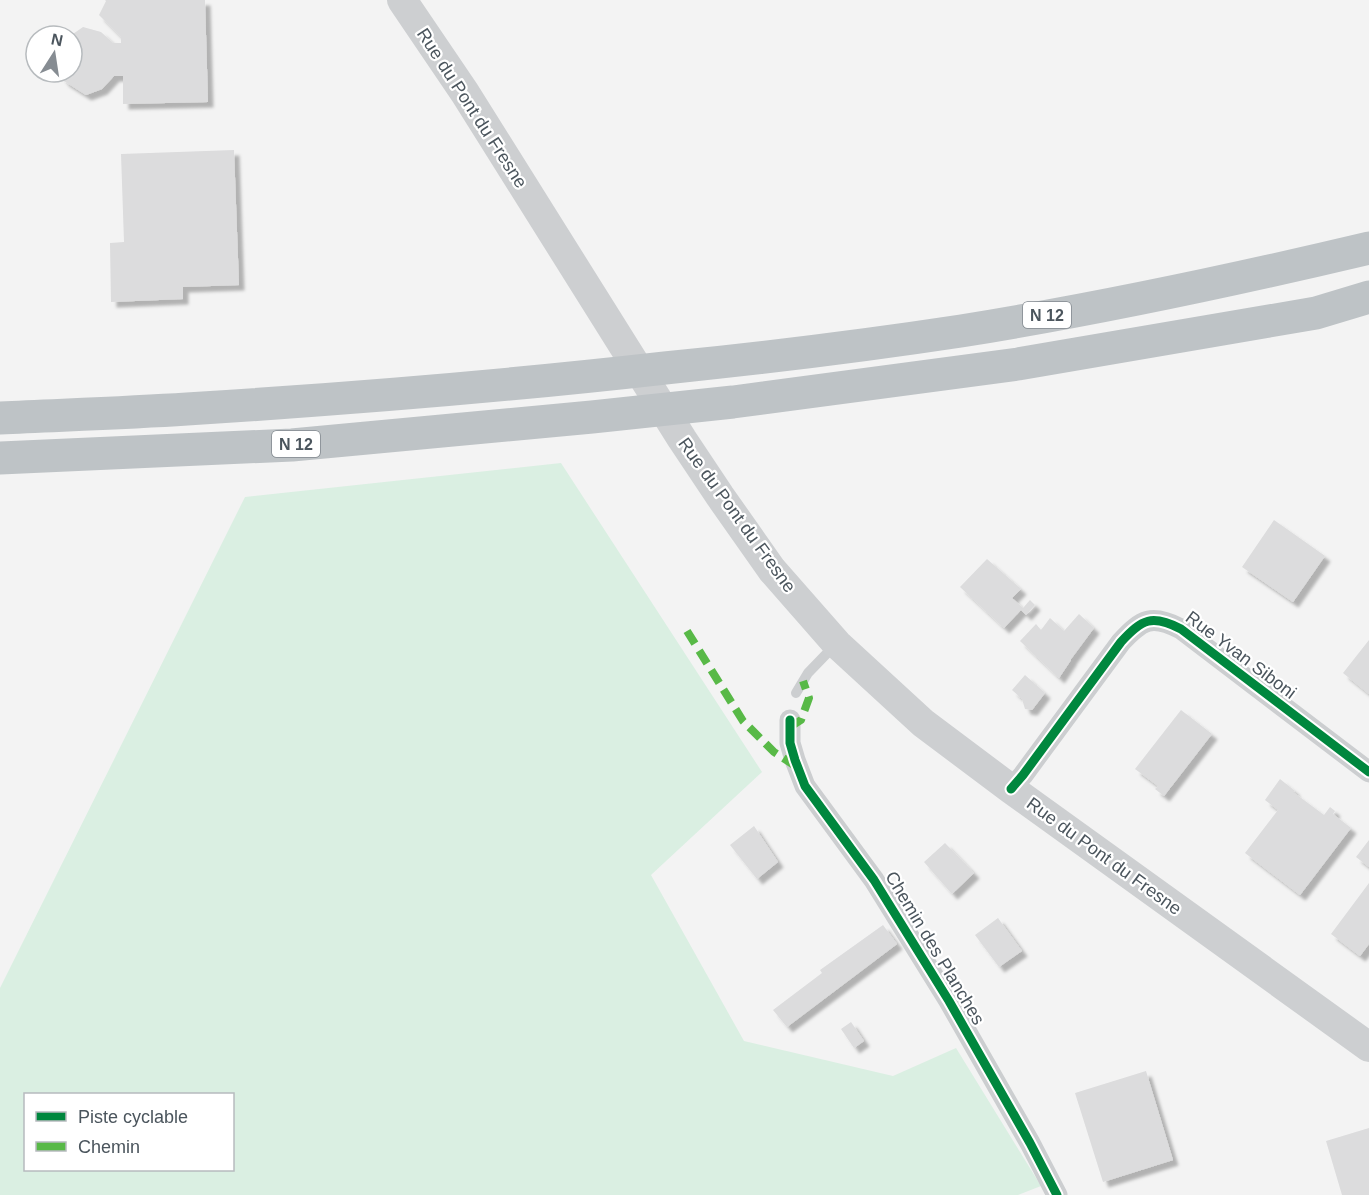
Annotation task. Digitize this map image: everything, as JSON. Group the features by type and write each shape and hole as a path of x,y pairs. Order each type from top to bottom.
{"highway":[{"name":"N 12","path":"0,418 198,408 401,393 576,378 846,347 962,330 1135,299 1300,265 1369,248"},
{"name":"N 12","path":"0,458 292,445 733,402 1018,364 1316,313 1369,297"}],"main road":[{"name":"Rue du Pont du Fresne","path":"402,0 465,93 713,486 772,570 837,644 923,723 1369,1047"}],"street":[{"name":"Rue Yvan Siboni","path":"1011,789 1121,642 1134,628 1147,621 1167,621 1181,629 1369,772"},
{"name":"Chemin des Planches","path":"790,720 790,743 805,786 874,880 943,991 1057,1195"}],"lane":[{"path":"796,693 808,673 837,644"}],"green space":[{"path":"561,463 762,772 651,875 744,1041 893,1076 956,1048 1041,1186 1018,1195 0,1195 0,988 245,497"}],"building":[{"path":"205,0 208,102 123,104 123,76 114,76 102,89 86,95 69,84 84,84 84,27 101,32 113,43 121,43 121,37 99,15 106,1"},
{"path":"234,150 239,285 183,287 183,299 111,302 110,243 124,242 121,154"},
{"path":"1274,520 1325,556 1293,602 1242,567"},
{"path":"987,559 1021,589 1012,598 1023,608 1030,600 1035,605 1026,615 1021,610 1004,628 960,587"},
{"path":"1079,614 1094,628 1059,678 1020,641 1036,624 1041,630 1050,618 1064,631"},
{"path":"1369,640 1369,694 1343,673"},
{"path":"1025,675 1045,693 1032,710 1025,709 1022,699 1012,690"},
{"path":"1181,710 1212,734 1164,796 1155,789 1158,786 1135,769"},
{"path":"1280,779 1295,791 1293,792 1324,815 1330,807 1335,811 1333,814 1351,828 1300,895 1245,853 1278,810 1265,800"},
{"path":"754,826 778,862 757,879 730,845"},
{"path":"1369,840 1369,867 1356,857"},
{"path":"945,843 974,873 952,894 924,862"},
{"path":"1369,883 1369,944 1360,956 1331,934"},
{"path":"998,918 1022,951 999,967 975,935"},
{"path":"883,925 897,944 787,1027 773,1010 822,973 820,970"},
{"path":"851,1022 864,1041 854,1048 841,1029"},
{"path":"1146,1071 1173,1160 1103,1182 1075,1093"},
{"path":"1369,1128 1369,1195 1342,1195 1326,1141"}],"marked path":[{"path":"687,631 743,721 774,752 797,767"},
{"path":"790,727 801,720 809,698 803,681"}],"cycle path":[{"path":"1011,789 1121,642 1135,628 1155,620 1181,629 1369,772"},
{"path":"790,720 790,743 805,786 874,880 949,1001 1057,1195"}]}
